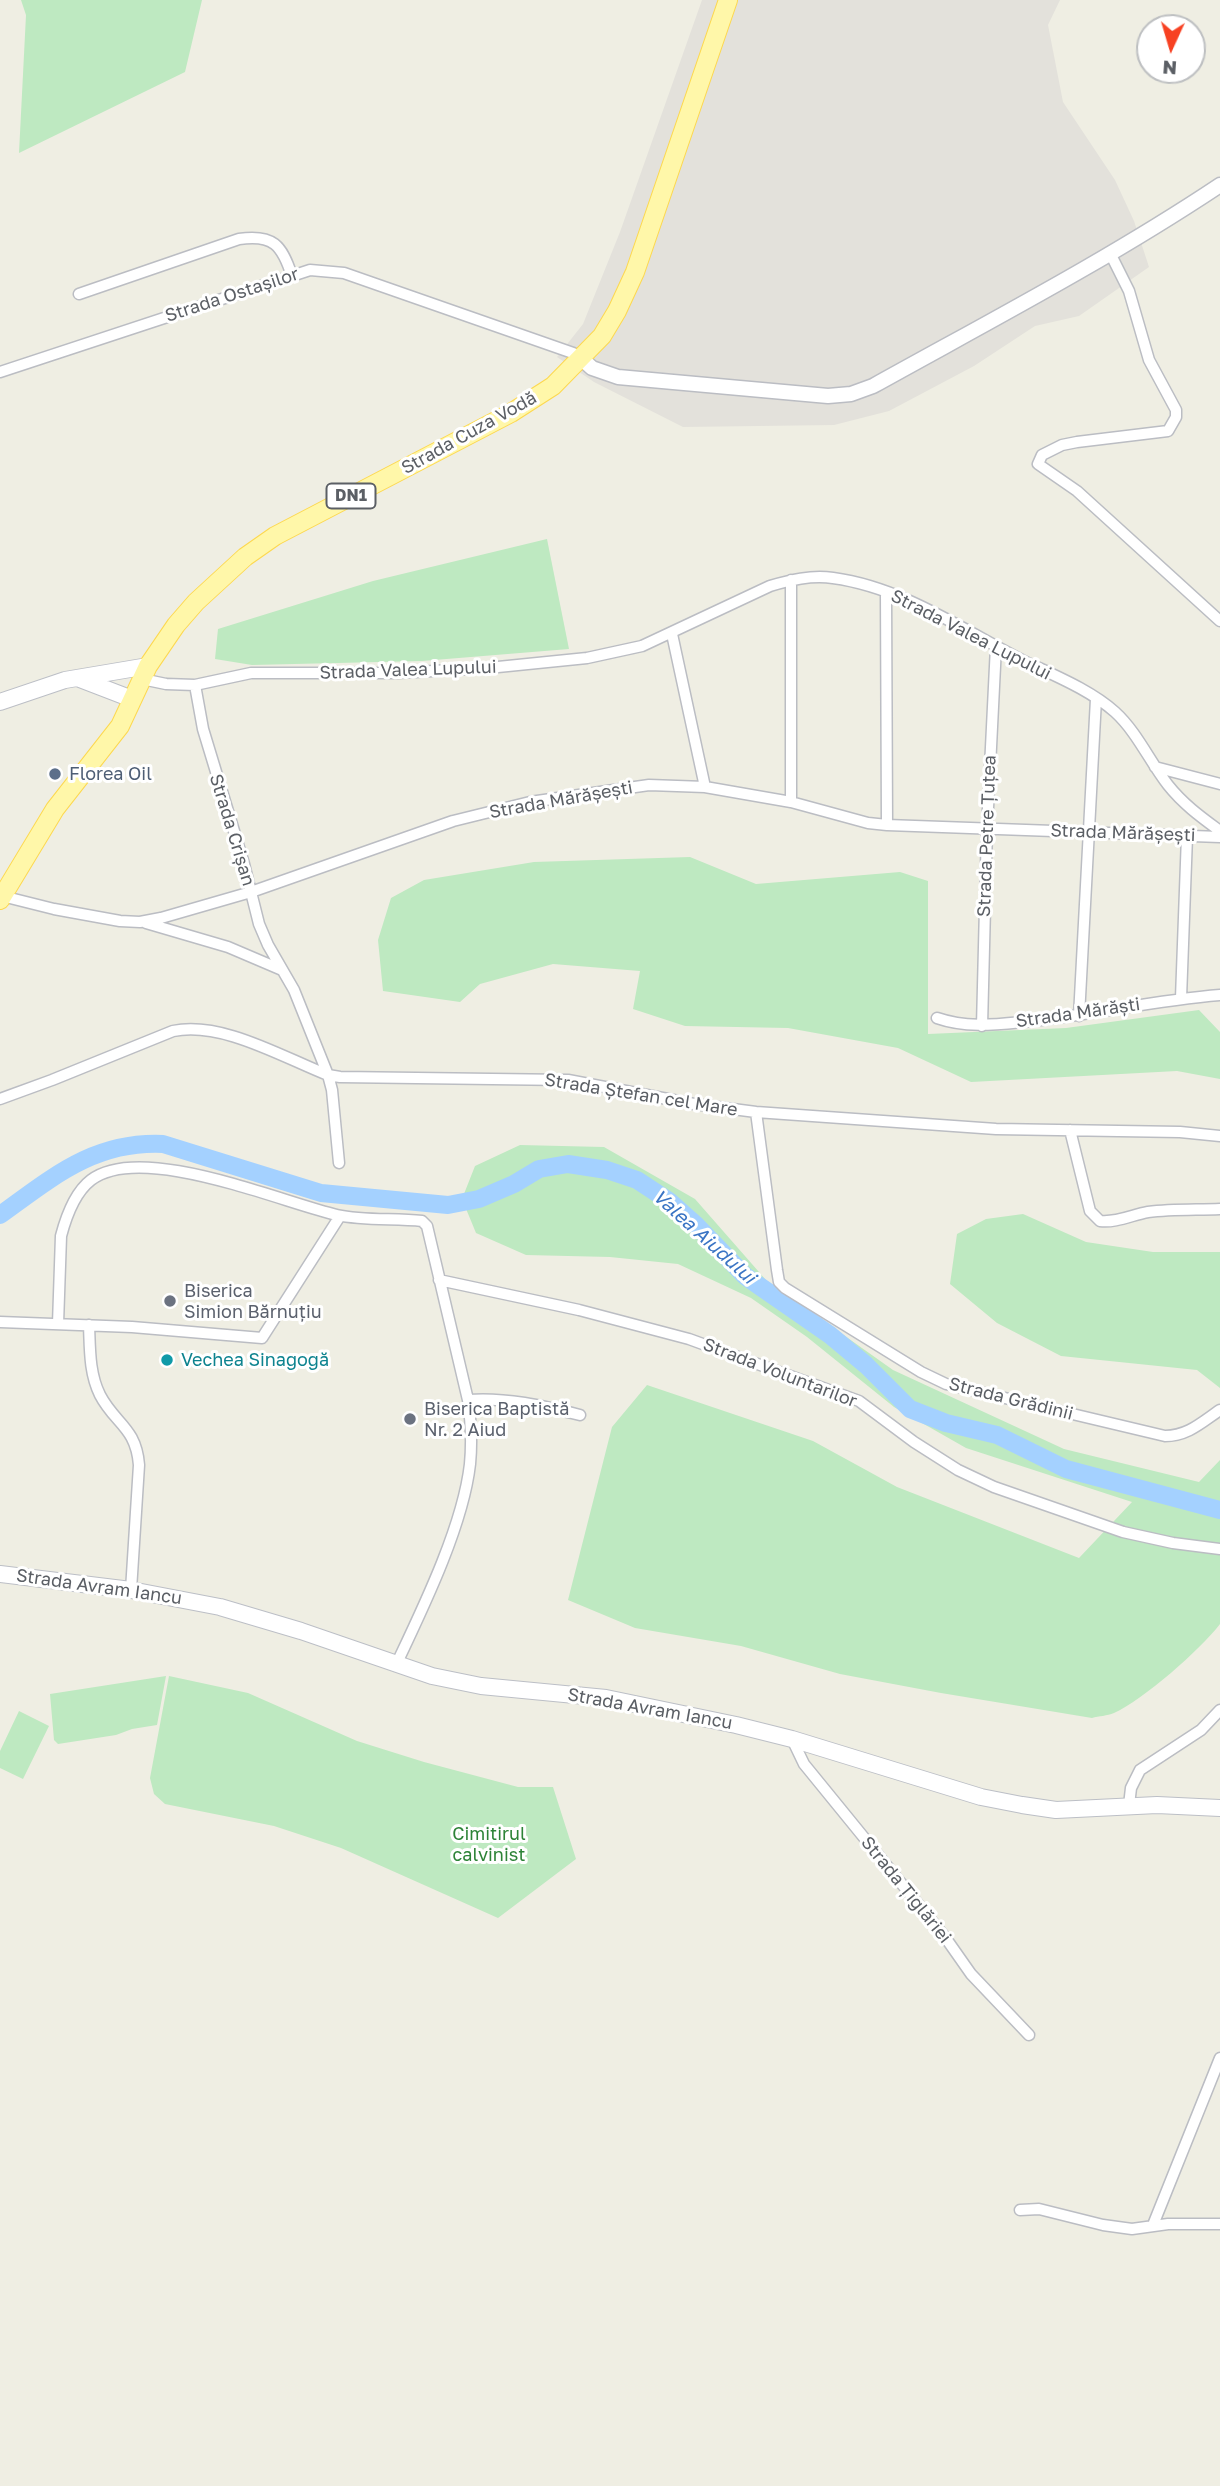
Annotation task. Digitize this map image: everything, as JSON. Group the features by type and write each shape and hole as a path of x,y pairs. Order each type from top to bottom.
{"main road":[{"name":"Strada Cuza Vodă","path":"1,898 55,809 108,743 145,672 189,610 245,557 312,516 511,413 553,386 602,336 635,272 728,0"},
{"path":"0,702 56,682 145,672"},
{"path":"78,678 132,699"},
{"name":"Strada Avram Iancu","path":"0,1574 173,1596 272,1621 432,1676 481,1686 606,1698 724,1722 792,1739 981,1797 1022,1805 1056,1810 1129,1805 1220,1808"}],"street":[{"path":"582,359 592,368 618,377 796,394 851,394 873,386 1110,253 1220,185"},
{"path":"79,294 239,239 252,237 274,243 282,251 292,276"},
{"path":"1110,253 1129,291 1149,360 1176,410 1176,417 1168,431 1062,445 1042,454 1038,464 1077,491 1220,621"},
{"name":"Strada Ostașilor","path":"0,372 310,270 344,273 573,353 582,359"},
{"name":"Strada Valea Lupului","path":"145,672 166,684 195,685 251,673 397,673 488,668 613,654 672,634 756,593 792,580 829,577 886,592 913,603 1096,699 1117,714 1186,805 1220,831"},
{"path":"792,580 792,802"},
{"path":"886,592 887,825"},
{"path":"672,634 705,788"},
{"name":"Strada Petre Țuțea","path":"982,1026 987,828 996,646"},
{"name":"Strada Crișan","path":"195,685 202,729 259,924 294,990 328,1075 332,1090 339,1163"},
{"path":"1079,1016 1096,699"},
{"path":"1155,767 1220,784"},
{"name":"Strada Mărășești","path":"1,898 77,914 140,922 251,892 453,821 530,802 649,785 705,788 792,802 868,823 887,825 1220,836"},
{"path":"1181,998 1187,836"},
{"path":"140,922 228,947 282,970"},
{"name":"Strada Mărăști","path":"937,1018 958,1025 982,1026 1079,1016 1181,998 1220,995"},
{"name":"Strada Ștefan cel Mare","path":"0,1099 144,1042 187,1028 223,1032 328,1075 355,1078 568,1080 694,1104 756,1112 914,1125 1180,1132 1220,1136"},
{"name":"Strada Grădinii","path":"756,1112 779,1282 785,1289 920,1372 962,1390 1165,1436 1179,1436 1188,1432 1220,1410"},
{"path":"1070,1130 1090,1211 1100,1221 1113,1221 1164,1210 1220,1209"},
{"path":"58,1324 61,1236 65,1222 79,1193 89,1181 103,1172 121,1167 173,1169 340,1216 422,1221 427,1226 468,1400 470,1463 463,1498 427,1596 396,1665"},
{"path":"0,1322 89,1325 262,1338 340,1216"},
{"name":"Strada Voluntarilor","path":"439,1280 579,1310 689,1339 859,1401 914,1442 958,1470 994,1487 1123,1532 1173,1543 1220,1549"},
{"path":"89,1325 93,1377 106,1405 137,1447 139,1465 131,1590"},
{"path":"468,1400 485,1398 513,1401 580,1415"},
{"path":"1129,1805 1131,1788 1140,1770 1201,1730 1220,1710"},
{"name":"Strada Țiglăriei","path":"792,1739 804,1764 945,1937 971,1974 1029,2035"},
{"path":"1153,2225 1220,2058"},
{"path":"1020,2210 1039,2208 1103,2225 1132,2229 1153,2225 1220,2224"}],"shaded area":[{"path":"702,0 1060,0 1048,25 1063,102 1115,180 1134,221 1149,267 1079,316 1035,326 974,366 889,411 834,425 683,427 594,382 557,357 583,324 620,232"}],"green space":[{"path":"21,0 202,0 185,72 19,153 26,15"},
{"path":"547,539 569,649 422,661 252,665 215,659 218,629 373,581"},
{"path":"690,857 756,884 900,872 928,881 928,1034 1066,1028 1199,1010 1220,1032 1220,1079 1177,1071 971,1082 898,1048 788,1028 685,1026 633,1009 640,971 553,964 480,984 460,1002 383,991 378,940 391,898 424,880 534,862"},
{"path":"520,1145 604,1147 695,1199 766,1280 893,1370 1064,1449 1199,1482 1220,1460 1220,1624 1155,1686 1126,1707 1092,1718 840,1674 741,1646 635,1628 568,1600 612,1427 647,1385 813,1441 897,1487 1079,1558 1132,1502 966,1448 894,1407 807,1337 751,1298 678,1264 610,1257 526,1255 476,1233 462,1199 475,1166"},
{"path":"1023,1214 1086,1242 1153,1252 1220,1252 1220,1388 1197,1370 1061,1356 997,1323 950,1284 957,1234 986,1219"},
{"path":"166,1676 157,1725 58,1744 54,1740 50,1694"},
{"name":"Cimitirul calvinist","path":"169,1676 248,1693 357,1741 424,1762 518,1787 553,1787 576,1859 498,1918 341,1848 274,1826 165,1804 154,1794 150,1778"},
{"path":"19,1711 49,1726 23,1779 0,1768 0,1751"}],"waterway":[{"name":"Valea Aiudului","path":"0,1215 76,1164 116,1148 138,1145 163,1144 321,1193 448,1205 479,1199 514,1184 539,1169 568,1164 607,1170 637,1180 669,1201 745,1276 830,1335 866,1365 910,1409 946,1423 997,1435 1066,1469 1220,1510"}],"place":[{"name":"Florea Oil","path":"55,774"},
{"name":"Biserica Simion Bărnuțiu","path":"170,1301"},
{"name":"Vechea Sinagogă","path":"167,1360"},
{"name":"Biserica Baptistă Nr. 2 Aiud","path":"410,1419"}]}
